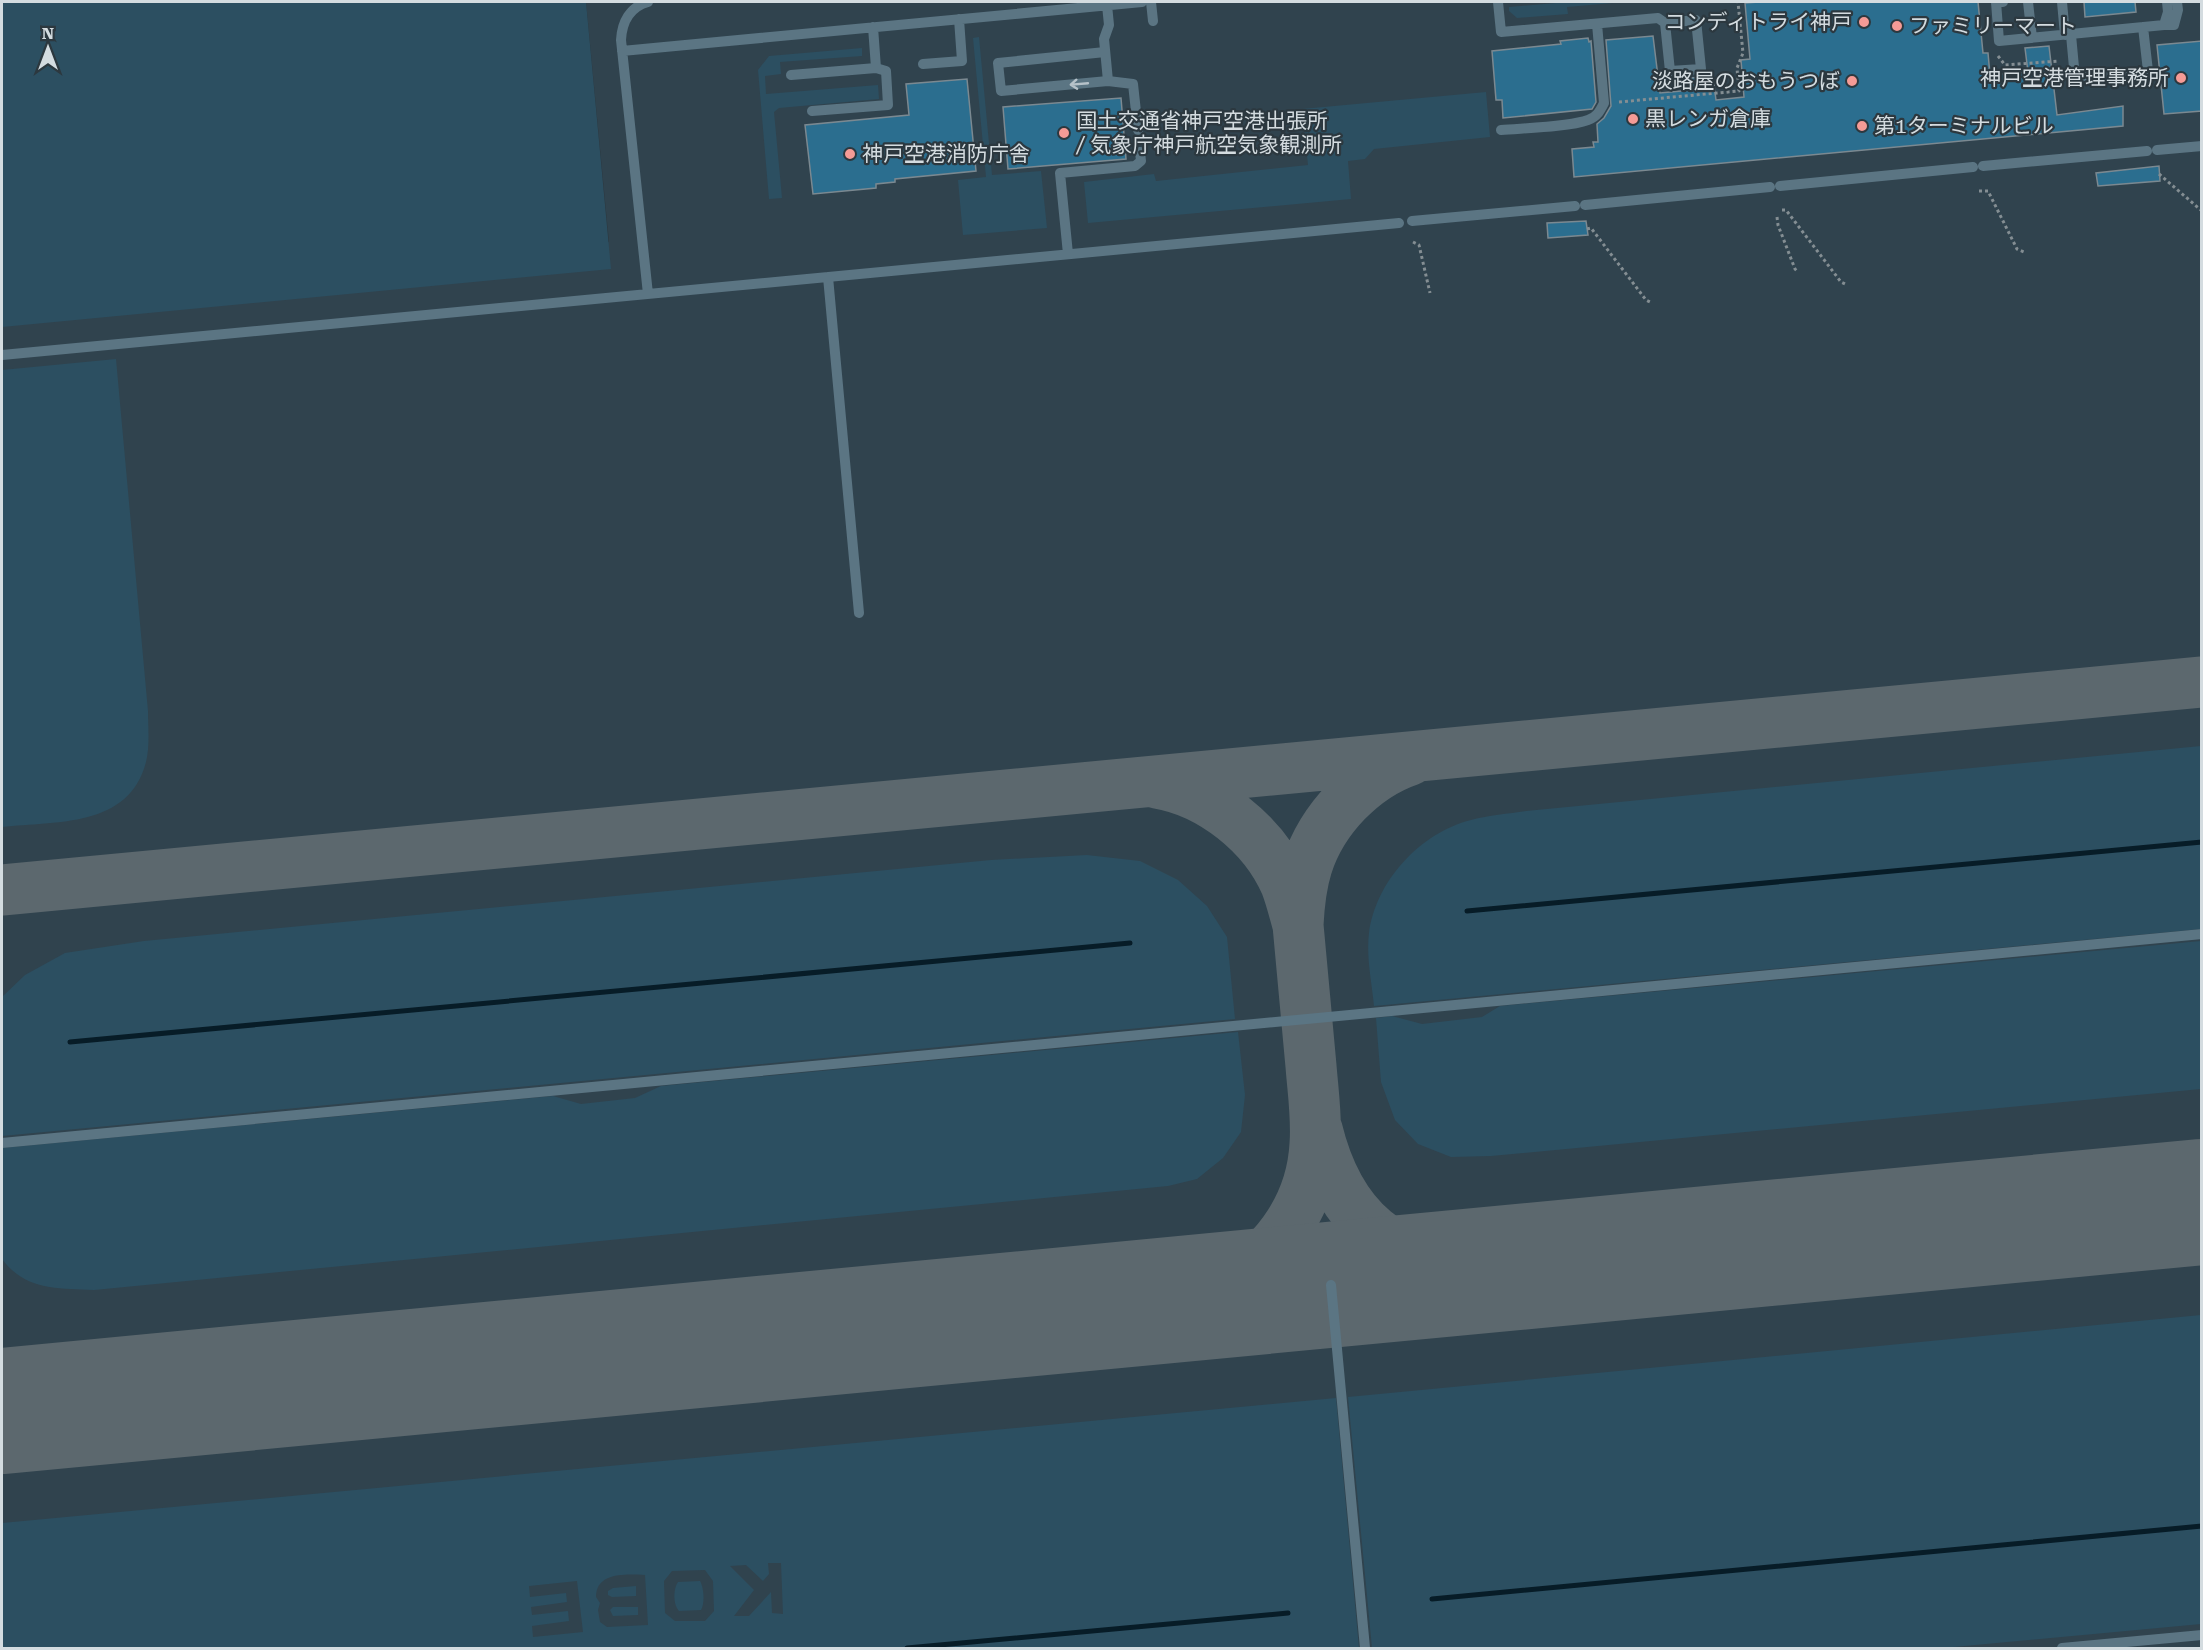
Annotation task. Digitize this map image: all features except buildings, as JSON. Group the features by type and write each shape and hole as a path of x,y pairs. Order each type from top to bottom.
{"lane":[{"path":"648,2 636,7 625,20 622,28 622,51 648,294"},
{"path":"622,51 1142,2"},
{"path":"1151,2 1153,21"},
{"path":"1498,2 1501,32 1658,18 1665,23 1696,20 1701,69 1670,71 1665,23"},
{"path":"2003,2 1996,2 1999,41 2174,25 2178,10 2177,2"},
{"path":"2028,2 2032,38"},
{"path":"2062,2 2075,78 2148,71 2143,27"},
{"path":"2164,25 2168,12 2167,2"},
{"path":"1107,5 1109,25 1104,39 1108,81"},
{"path":"923,64 962,61 958,19"},
{"path":"1501,130 1576,123 1589,120 1599,114 1604,103 1598,24"},
{"path":"873,27 876,68"},
{"path":"1105,52 998,63 1001,91 1108,81 1133,84 1137,130"},
{"path":"791,75 876,68 886,71 888,105 812,111"},
{"path":"1412,221 2202,146"},
{"path":"1068,254 1060,173 1136,165 1141,160 1140,152"},
{"path":"2,355 1399,223"},
{"path":"828,277 859,613"},
{"path":"2,1143 2202,934"},
{"path":"1331,1285 1365,1648"},
{"path":"2062,1648 2116,1646 2202,1635"}],"path":[{"path":"2159,174 2202,211"},
{"path":"1979,191 1988,191 2017,249 2024,252"},
{"path":"1782,210 1786,210 1841,282 1847,285"},
{"path":"1778,217 1778,225 1798,272"},
{"path":"1587,229 1591,228 1646,300 1652,303"},
{"path":"1413,242 1419,245 1430,293"}],"shaded area":[{"path":"2,2 586,2 611,269 2,327"},
{"path":"586,2 2201,2 2201,1648 2,1648 2,299 609,242"},
{"path":"1568,2 1624,2 1567,7 1568,14 1517,18 1509,11 1509,7"},
{"path":"979,37 992,175 1041,171 1047,228 963,235 958,180 986,177 973,38"},
{"path":"862,48 862,56 780,62 781,74 765,76 766,94 878,85 879,99 779,108 774,112 782,198 769,199 758,70 769,56"},
{"path":"1486,92 1490,137 1374,149 1365,159 1348,161 1351,199 1088,223 1084,182 1154,174 1156,181 1308,165 1302,109"},
{"path":"116,359 148,711 146,762 137,783 124,799 107,810 67,821 2,827 2,370"},
{"path":"2201,746 2201,929 1374,1006 1368,942 1373,914 1381,895 1391,878 1418,848 1452,826 1471,820 1526,811"},
{"path":"1087,855 1140,861 1178,880 1207,906 1227,937 1235,1019 2,1136 2,997 25,975 65,953 144,941 991,860"},
{"path":"2201,941 2201,1089 1491,1156 1451,1157 1418,1144 1395,1120 1381,1082 1376,1018 1392,1016 1422,1024 1482,1017 1500,1006"},
{"path":"1238,1032 1245,1095 1241,1132 1223,1158 1197,1179 1168,1186 94,1290 43,1286 21,1277 2,1259 2,1148 553,1096 581,1104 635,1098 661,1086"},
{"path":"2201,1315 2201,1624 1943,1648 1372,1648 1348,1397"},
{"path":"1336,1398 1359,1648 2,1648 2,1523","holes":["768,1563 781,1563 783,1614 772,1613 771,1592 749,1616 734,1616 754,1590 730,1566 746,1565 763,1581 769,1574","705,1570 713,1581 714,1611 705,1621 675,1621 665,1613 664,1581 672,1571","621,1575 645,1575 648,1625 607,1627 600,1622 597,1589 606,1579","577,1581 583,1632 533,1637 532,1626 569,1621 568,1611 532,1615 531,1607 567,1602 566,1593 530,1597 529,1586"]},
{"path":"700,1581 704,1596 701,1610 679,1611 674,1597 678,1582"},
{"path":"636,1586 636,1596 612,1597 608,1595 608,1591 613,1588"},
{"path":"613,1607 638,1607 638,1615 613,1616 610,1610"}],"waterway":[{"path":"1467,911 2202,842"},
{"path":"70,1042 1130,943"},
{"path":"1432,1599 2202,1526"},
{"path":"907,1648 1288,1613"}],"taxiway":[{"path":"2,890 2202,682"},
{"path":"1173,1301 1229,1281 1247,1269 1277,1240 1300,1205 1307,1186 1315,1144 1314,1105 1298,925 1305,873 1323,832 1346,801 1376,777 1410,760"},
{"path":"1157,783 1177,788 1216,806 1250,833 1276,866 1286,885 1298,925"},
{"path":"1317,1129 1327,1161 1339,1188 1355,1212 1374,1231 1397,1247 1423,1258 1452,1266 1485,1271"},
{"path":"2,1380 33,1394 82,1404"}],"runway":[{"path":"2,1411 2202,1202"}],"place":[{"name":"コンディトライ神戸","path":"1864,22"},
{"name":"ファミリーマート","path":"1897,26"},
{"name":"神戸空港管理事務所","path":"2181,78"},
{"name":"淡路屋のおもうつぼ","path":"1852,81"},
{"name":"黒レンガ倉庫","path":"1633,119"},
{"name":"第1ターミナルビル","path":"1862,126"},
{"name":"国土交通省神戸空港出張所 / 気象庁神戸航空気象観測所","path":"1064,133"},
{"name":"神戸空港消防庁舎","path":"850,154"}]}
